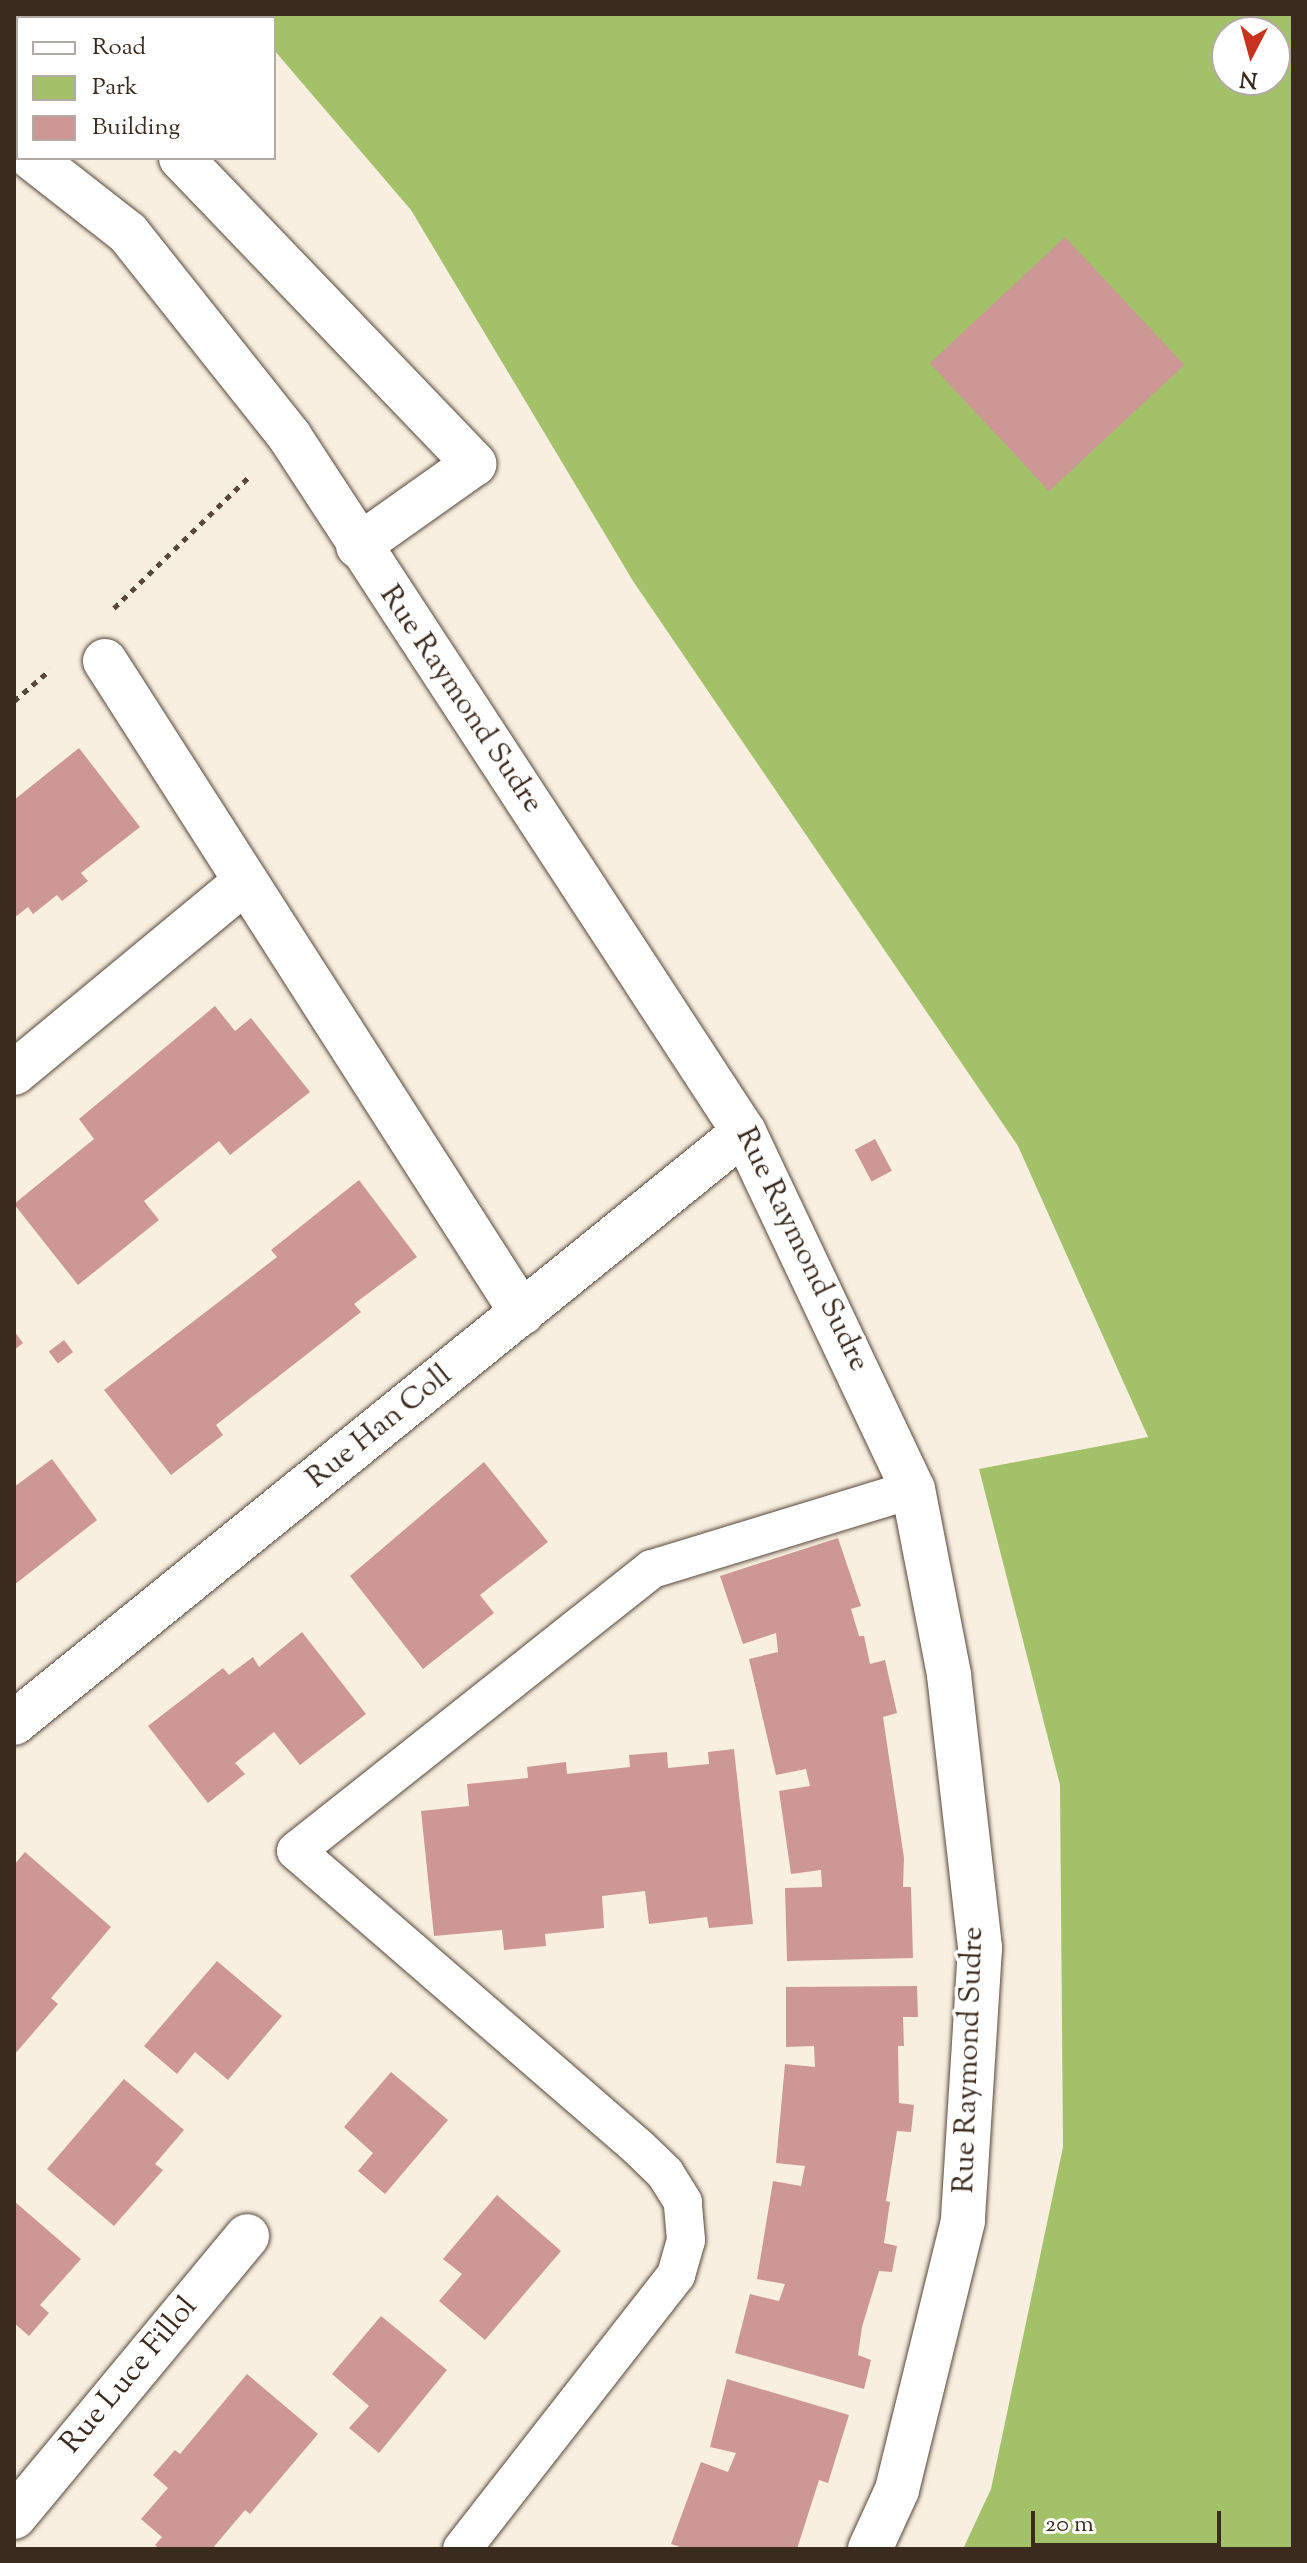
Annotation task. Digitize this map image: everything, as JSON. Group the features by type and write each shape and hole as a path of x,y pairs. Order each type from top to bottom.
{"street":[{"name":"Rue Raymond Sudre","path":"35,160 128,233 290,437 358,546 744,1132 900,1452 913,1489 949,1675 980,1948 963,2221 897,2490 870,2549"},
{"path":"183,160 474,464 358,546"},
{"path":"105,661 522,1313"},
{"path":"14,1073 245,882"},
{"name":"Rue Han Coll","path":"14,1723 744,1132"},
{"name":"Rue Luce Fillol","path":"14,2517 247,2236"}],"lane":[{"path":"462,2549 676,2275 686,2240 683,2202 665,2173 638,2147 296,1851 652,1569 913,1489"}],"path":[{"path":"107,615 290,437"},
{"path":"14,701 53,667"}],"green space":[{"path":"243,14 1293,14 1293,2549 963,2549 991,2489 1063,2147 1060,1785 979,1469 1148,1437 1018,1146 633,581 411,210 276,52 276,16"}],"building":[{"path":"1065,237 1184,365 1049,491 930,363"},
{"path":"79,748 140,827 81,873 88,881 62,901 57,895 33,914 28,907 14,918 14,800"},
{"path":"215,1006 235,1031 251,1018 310,1092 230,1155 219,1141 144,1201 159,1220 78,1285 14,1204 94,1139 79,1119"},
{"path":"875,1139 892,1171 872,1182 855,1150"},
{"path":"359,1180 417,1257 354,1304 361,1312 216,1425 223,1435 171,1475 104,1390 277,1257 271,1250"},
{"path":"14,1331 23,1343 14,1350"},
{"path":"64,1340 73,1352 58,1363 49,1351"},
{"path":"52,1459 97,1520 14,1585 14,1487"},
{"path":"484,1462 548,1542 480,1595 494,1613 423,1669 350,1576"},
{"path":"838,1538 861,1606 851,1609 859,1636 864,1636 870,1664 885,1660 897,1713 883,1717 904,1858 903,1887 911,1887 913,1958 787,1961 785,1888 822,1887 821,1870 791,1874 779,1791 810,1786 806,1769 776,1775 749,1659 778,1652 776,1633 743,1644 720,1576"},
{"path":"302,1632 366,1714 300,1765 274,1732 235,1763 245,1774 208,1803 148,1726 223,1668 229,1675 253,1657 259,1667"},
{"path":"734,1749 753,1924 709,1928 707,1917 649,1924 645,1891 602,1896 604,1928 545,1934 546,1946 504,1950 502,1930 434,1936 421,1811 469,1806 467,1784 528,1778 527,1767 566,1762 567,1774 630,1767 629,1755 667,1752 668,1768 709,1764 708,1752"},
{"path":"25,1852 111,1927 51,1998 58,2004 14,2055 14,1865"},
{"path":"217,1961 282,2016 228,2080 195,2052 177,2074 144,2046"},
{"path":"917,1986 918,2017 903,2017 904,2046 898,2046 899,2103 914,2105 911,2132 897,2131 886,2201 890,2202 884,2243 897,2246 892,2272 879,2271 862,2327 858,2355 871,2360 864,2389 735,2353 750,2294 779,2301 785,2284 757,2279 773,2181 801,2186 805,2166 776,2163 785,2064 815,2067 814,2046 786,2047 786,1987"},
{"path":"391,2072 448,2120 385,2194 358,2171 373,2153 344,2127"},
{"path":"124,2079 184,2130 155,2164 163,2170 114,2226 47,2169"},
{"path":"497,2195 561,2251 485,2340 439,2301 462,2274 443,2259"},
{"path":"14,2201 81,2259 40,2305 49,2313 29,2336 14,2323"},
{"path":"381,2316 447,2370 379,2453 349,2428 369,2406 332,2374"},
{"path":"247,2374 318,2434 250,2514 245,2510 212,2549 160,2549 155,2545 162,2537 141,2519 168,2488 153,2475 175,2450 180,2454"},
{"path":"727,2379 849,2415 828,2483 819,2480 797,2549 686,2549 671,2544 701,2462 728,2472 736,2453 710,2447"}]}
